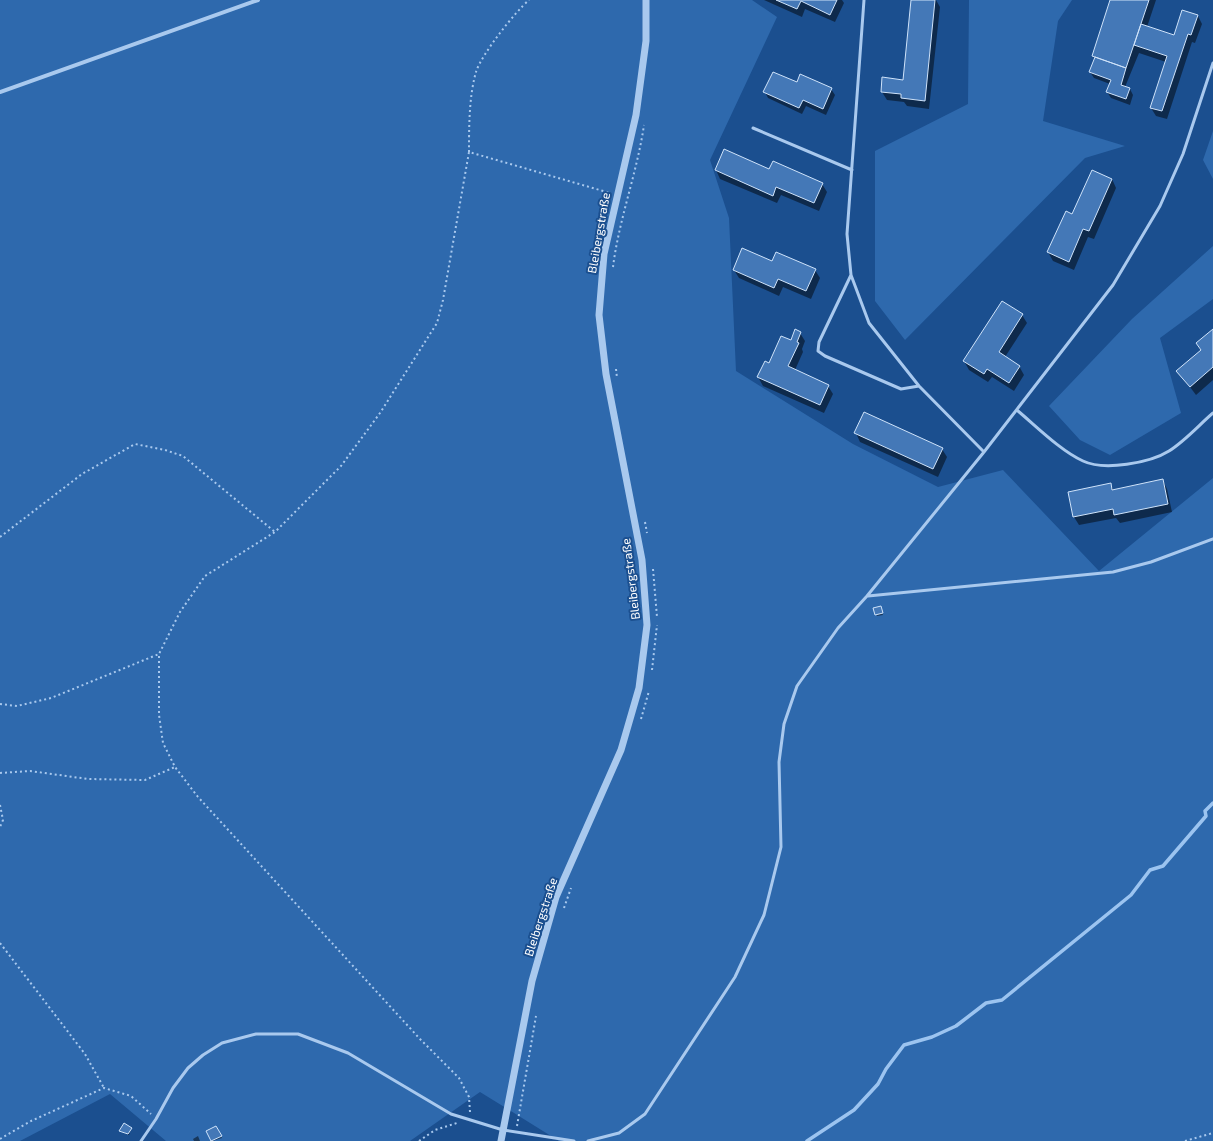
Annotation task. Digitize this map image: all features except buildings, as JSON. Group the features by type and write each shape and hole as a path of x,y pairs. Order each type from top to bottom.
{"street":[{"path":"0,92 258,0"},
{"name":"Bleibergstraße","path":"501,1141 532,981 556,897 621,750 639,688 647,625 642,560 606,374 599,315 604,254 616,195 636,116 646,41 646,0"}],"lane":[{"path":"864,0 847,234 851,275 869,323 919,386 984,452"},
{"path":"588,1141 619,1133 645,1114 735,977 764,915 781,847 779,762 784,724 797,686 838,628 867,596 1018,411 1113,285 1160,206 1183,154 1213,63"},
{"path":"753,128 852,170"},
{"path":"851,275 818,342 818,351 825,356 901,389 919,386"},
{"path":"1018,411 1060,445 1084,462 1114,466 1138,464 1169,451 1213,413"},
{"path":"867,596 1113,572 1151,562 1213,539"},
{"path":"141,1141 151,1128 173,1088 188,1068 222,1042 256,1034 298,1034 348,1053 451,1114 503,1130 574,1141"}],"path":[{"path":"419,1141 435,1130 470,1119 469,1097 459,1078 420,1039 249,853 198,797 175,767 163,743 159,715 159,654 180,612 205,576 275,532 340,466 380,413 437,323 443,300 469,152 470,120 476,71 496,38 529,0"},
{"path":"613,272 628,196 640,154 644,123"},
{"path":"469,152 616,195"},
{"path":"616,369 618,384"},
{"path":"0,537 82,474 135,444 165,450 183,456 275,532"},
{"path":"644,515 648,537"},
{"path":"652,566 657,629 652,672"},
{"path":"0,704 17,706 51,698 159,654"},
{"path":"640,721 648,700 650,686"},
{"path":"0,773 30,771 88,779 145,780 175,767"},
{"path":"0,805 3,820 0,827"},
{"path":"562,912 573,883"},
{"path":"0,943 85,1054 104,1088"},
{"path":"516,1132 537,1010"},
{"path":"0,1139 31,1121 104,1088 131,1096 156,1119"},
{"path":"1184,1141 1213,1133"}],"shaded area":[{"path":"0,0 752,0 777,17 710,160 729,218 736,371 853,444 938,487 1003,470 1099,571 1213,478 1213,1141 559,1141 480,1092 410,1141 166,1141 110,1094 20,1141 0,1141"},
{"path":"969,0 1072,0 1058,21 1043,121 1125,146 1085,158 905,340 875,301 875,151 968,104"},
{"path":"1213,131 1213,179 1203,160"},
{"path":"1213,246 1213,299 1160,338 1181,413 1110,455 1080,440 1049,406 1132,319"}],"waterway":[{"path":"807,1141 854,1110 878,1084 886,1069 904,1045 932,1037 956,1026 986,1003 1002,1000 1131,895 1150,870 1163,866 1206,816 1205,811 1213,803"}]}
